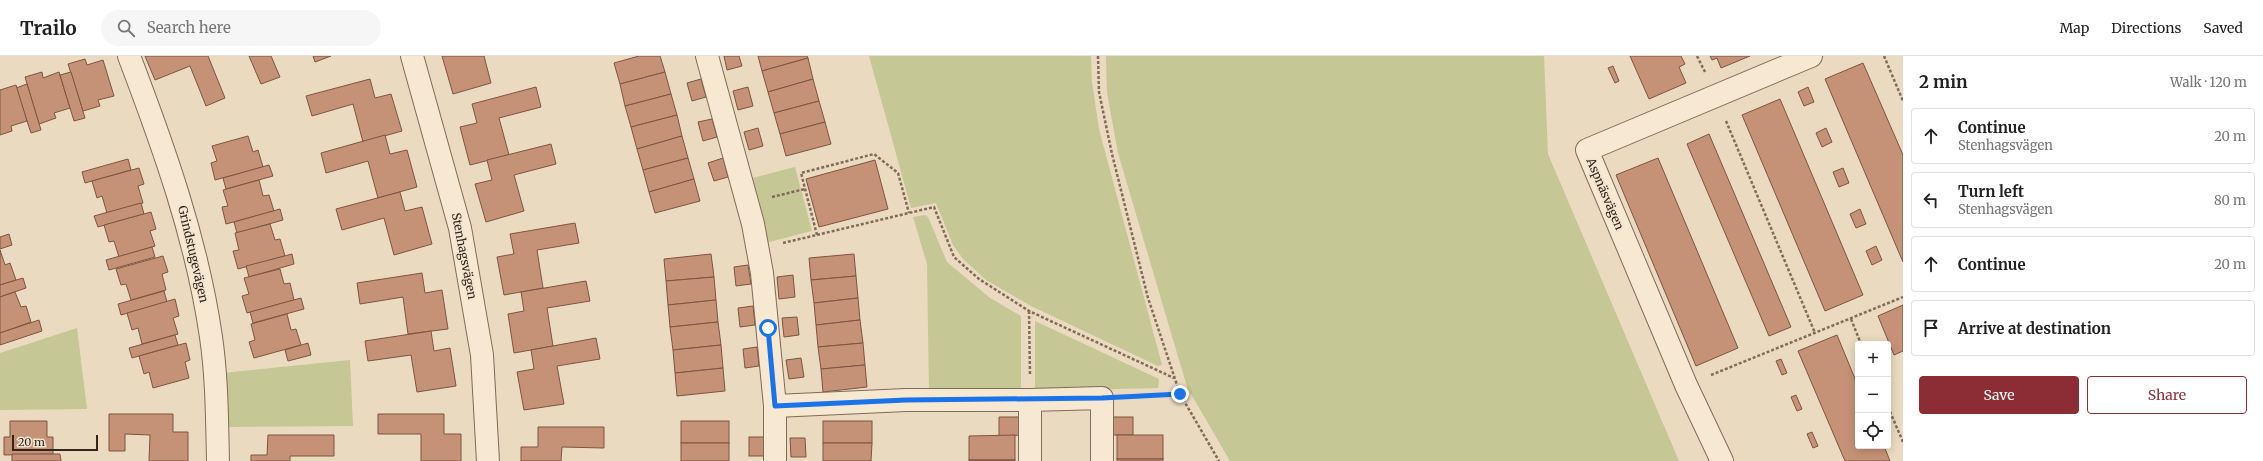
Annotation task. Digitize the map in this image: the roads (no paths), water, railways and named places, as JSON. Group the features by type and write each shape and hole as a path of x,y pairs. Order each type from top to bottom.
{"street":[{"name":"Grindstugevägen","path":"129,56 164,147 184,212 201,280 211,337 216,387 218,461"},
{"name":"Stenhagsvägen","path":"412,56 460,228 482,356 488,461"},
{"path":"707,56 753,224 762,273 775,406 775,461"},
{"name":"Aspnäsvägen","path":"1722,461 1686,385 1587,150 1811,56"},
{"path":"775,406 906,400 1030,400 1102,398 1102,461"},
{"path":"1030,400 1030,461"}]}
